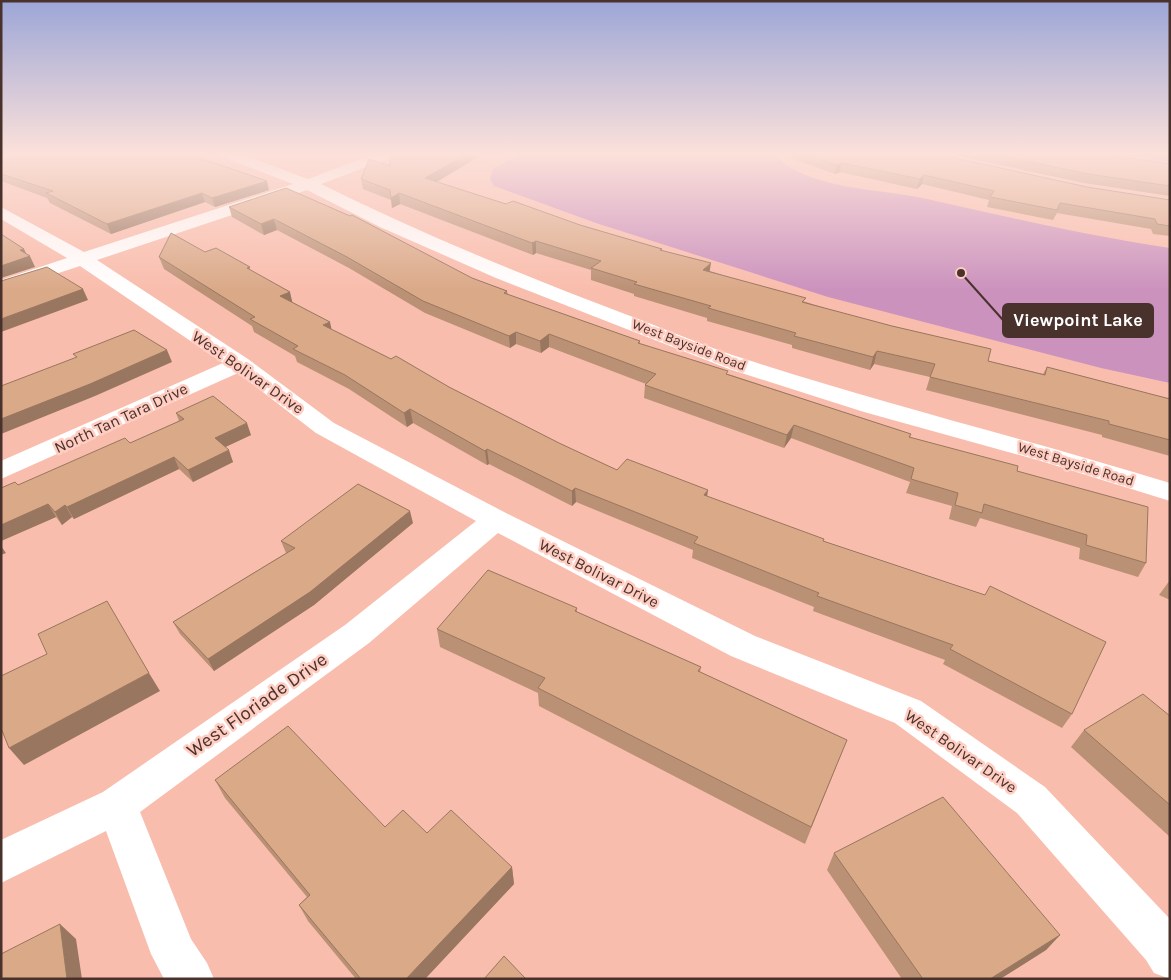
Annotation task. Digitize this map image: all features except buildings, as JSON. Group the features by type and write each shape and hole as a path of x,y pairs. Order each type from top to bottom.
{"street":[{"path":"1,286 264,199"},
{"name":"West Bayside Road","path":"337,199 386,223 503,274 737,364 872,407 1050,455 1170,492"},
{"name":"West Bolivar Drive","path":"1,212 82,259 240,364 325,428 496,520 743,646 908,712 1031,800 1162,944 1170,957"},
{"name":"North Tan Tara Drive","path":"1,471 240,364"},
{"name":"West Floriade Drive","path":"1,862 117,804 357,634 496,520"},
{"path":"117,804 174,954 191,979"}],"shaded area":[{"path":"529,199 926,199 1078,232 1170,248 1170,383 1101,368 828,297 596,223"}],"place":[{"name":"Viewpoint Lake","path":"961,273"}]}
